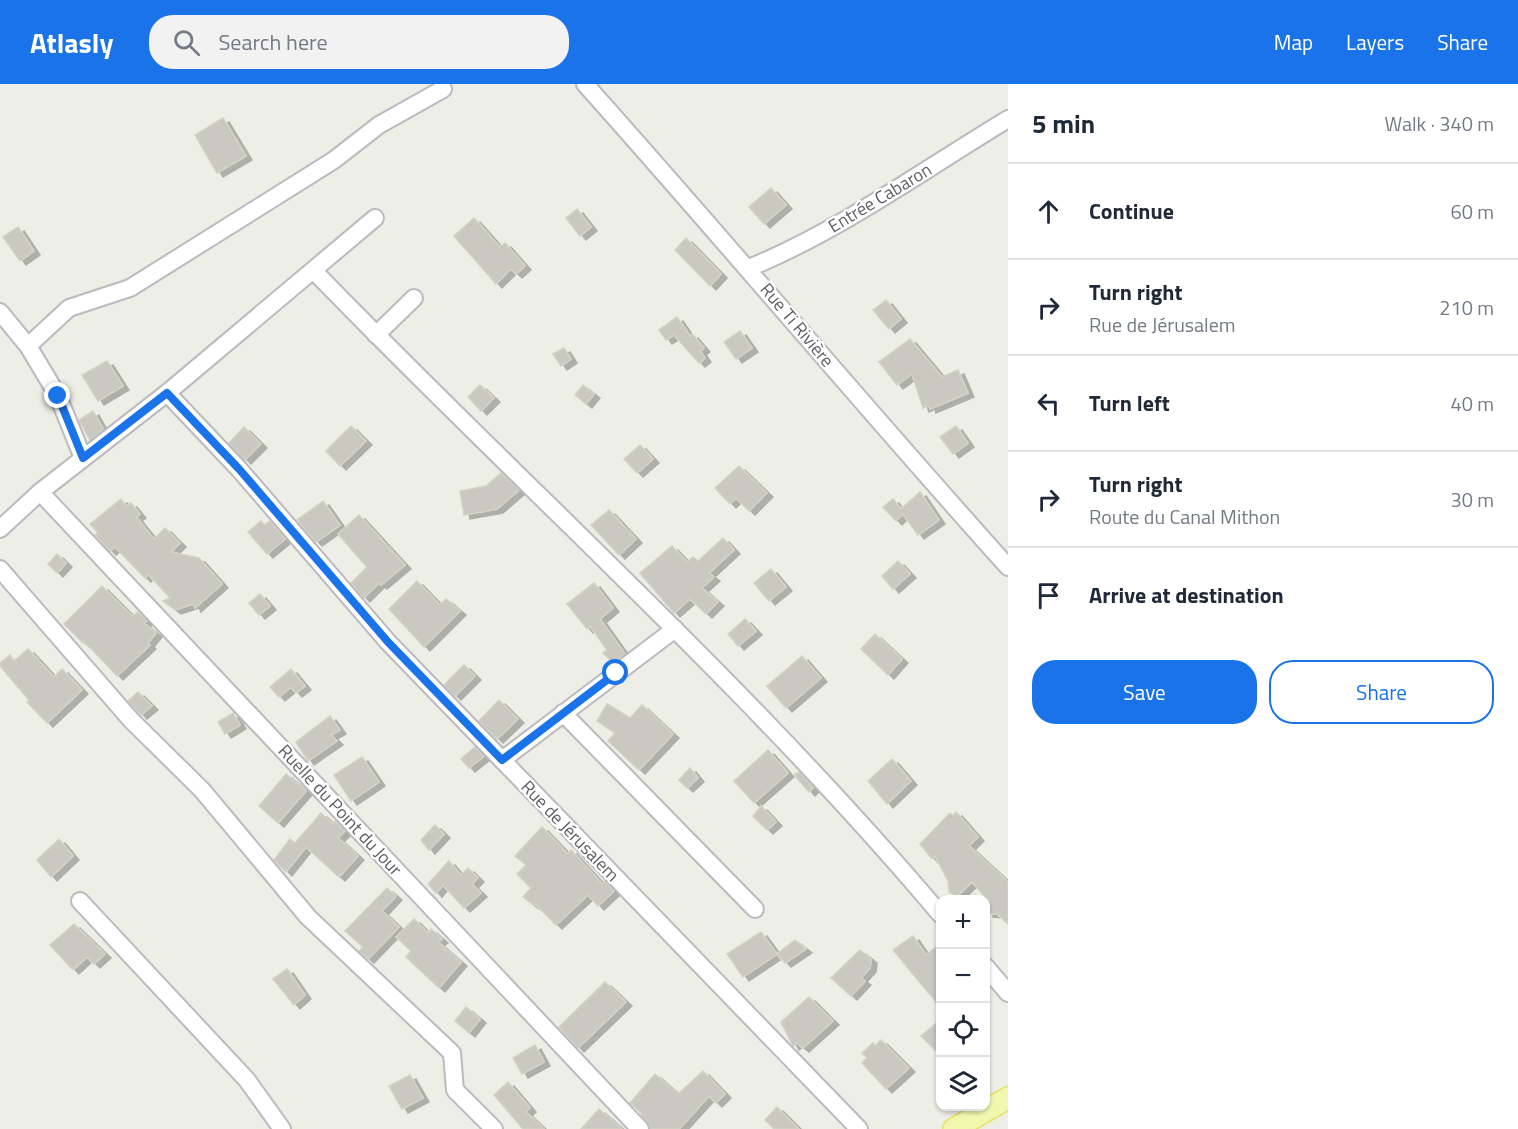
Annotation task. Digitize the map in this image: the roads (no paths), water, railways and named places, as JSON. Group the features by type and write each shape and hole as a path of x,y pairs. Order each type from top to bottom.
{"main road":[{"path":"954,1129 1008,1098"}],"street":[{"name":"Rue Ti Rivière","path":"585,84 749,268 878,423 1008,567"},
{"path":"28,346 69,309 130,288 334,160 379,125 443,89"},
{"name":"Entrée Cabaron","path":"749,268 784,254 842,222 1008,119"},
{"path":"0,529 40,492 167,393 375,218"},
{"path":"314,271 675,629 862,821 936,909"},
{"path":"376,335 414,298"},
{"path":"0,312 28,346 58,396 83,458"},
{"name":"Rue de Jérusalem","path":"167,393 239,469 388,642 859,1129"},
{"name":"Ruelle du Point du Jour","path":"40,492 640,1129"},
{"path":"0,568 131,720 202,790 308,917 452,1053 455,1090 494,1129"},
{"path":"502,760 675,629"},
{"path":"563,713 755,909"},
{"path":"81,901 247,1080 282,1129"},
{"path":"990,971 1008,993"}]}
